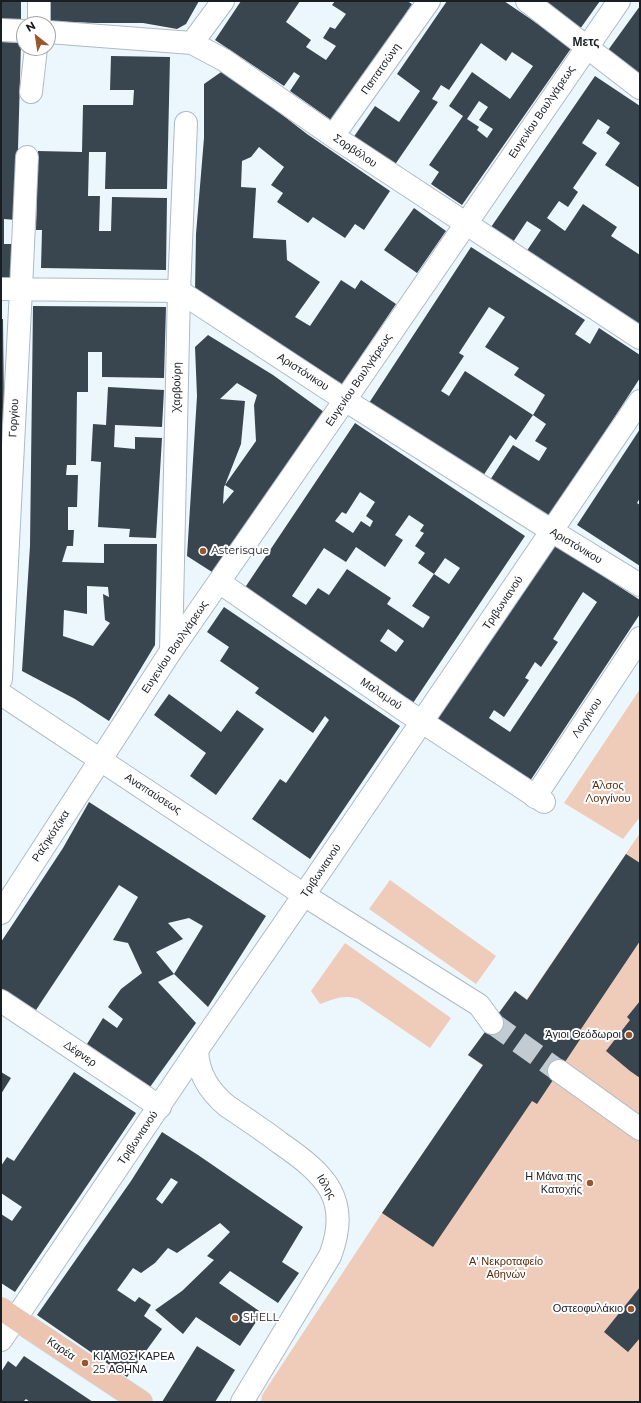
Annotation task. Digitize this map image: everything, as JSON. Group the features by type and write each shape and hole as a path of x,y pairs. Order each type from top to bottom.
{"main road":[{"name":"Καρέα","path":"8,1314 141,1402"}],"street":[{"path":"38,16 39,1"},
{"path":"192,43 223,1"},
{"name":"Παπατσώνη","path":"333,136 429,1"},
{"path":"528,1 640,88"},
{"name":"Ευγενίου Βουλγάρεως","path":"100,760 171,651 619,1"},
{"path":"1,30 16,31"},
{"name":"Σορβόλου","path":"56,33 192,43 224,60 333,136 640,338"},
{"path":"31,92 35,56"},
{"name":"Χαρβούρη","path":"171,651 179,291 186,123"},
{"name":"Γοργίου","path":"1,679 11,289 28,157"},
{"path":"11,289 179,291"},
{"name":"Αριστόνικου","path":"179,291 345,400 552,531 640,584"},
{"name":"Τριβωνιανού","path":"1,1340 8,1314 160,1107 197,1050 309,898 422,721 640,401"},
{"name":"Μαλαμού","path":"219,582 401,708 540,800"},
{"name":"Λογγίνου","path":"540,800 640,638"},
{"name":"Αναπαύσεως","path":"1,694 309,898 479,1005 492,1023"},
{"name":"Ραζηκότζικα","path":"1,913 100,760"},
{"name":"Δέφνερ","path":"1,1001 160,1107"},
{"name":"Ιόλης","path":"197,1050 199,1066 207,1086 227,1106 298,1155 317,1171 326,1182 333,1196 338,1216 336,1240 330,1256 242,1402"},
{"path":"559,1071 640,1129"}],"green space":[{"name":"Άλσος Λογγίνου","path":"640,689 640,817 623,839 564,803"},
{"name":"Α' Νεκροταφείο Αθηνών","path":"640,833 640,1402 261,1402 262,1395 382,1213 483,1066 468,1055 515,991 527,999"},
{"path":"390,880 496,956 476,984 369,909"},
{"path":"345,943 451,1018 430,1048 358,999 344,997 320,1004 311,991"}],"building":[{"path":"1,1 21,1 21,16 16,16 16,20 1,20"},
{"path":"46,1 199,1 186,24 177,29 143,23 56,21 56,16 45,16"},
{"path":"241,1 300,1 286,22 311,40 306,47 326,60 336,46 323,38 330,27 335,29 346,14 332,5 335,1 407,1 412,4 334,122 290,91 300,76 294,72 284,86 215,40"},
{"path":"447,1 504,1 572,47 462,205 431,184 439,172 429,165 463,116 449,106 472,72 510,99 533,66 512,52 506,61 481,43 449,90 441,85 432,99 438,102 394,166 353,138 375,106 399,122 420,91 397,74","holes":["479,101 488,107 479,120 493,129 487,138 477,130 479,127 467,119"]},
{"path":"542,1 600,1 580,29"},
{"path":"640,6 640,77 606,53"},
{"path":"1,42 16,43 16,56 21,56 16,220 4,219 4,244 13,244 12,282 1,281"},
{"path":"111,56 170,57 167,189 105,189 106,152 89,152 88,196 100,196 99,231 111,231 112,197 167,198 166,270 41,268 42,230 36,230 38,151 82,152 83,105 133,105 134,90 110,90"},
{"path":"224,70 307,134 390,191 364,230 355,224 345,238 313,217 308,223 277,202 283,193 271,185 284,167 259,147 251,157 242,161 241,187 256,188 253,238 286,240 287,260 320,282 295,317 310,326 341,280 355,289 361,280 396,304 341,386 195,291 196,234 204,138 204,84"},
{"path":"595,76 640,106 640,188 605,165 620,143 606,133 610,127 598,119 582,143 597,153 573,188 578,192 568,207 559,201 547,218 565,231 583,204 617,227 611,236 640,255 640,330 526,252 541,230 527,221 511,245 489,230"},
{"path":"414,208 446,231 417,273 384,250"},
{"path":"471,247 585,320 575,334 590,344 599,328 640,355 640,378 549,518 490,480 513,445 539,461 547,448 535,441 546,424 533,415 516,440 510,435 483,476 369,403","holes":["489,307 505,317 485,347 519,368 514,375 545,395 533,415 465,371 449,396 441,391 464,356 459,353"]},
{"path":"33,306 166,307 164,378 102,377 102,352 88,352 88,392 77,392 76,465 67,465 66,475 78,475 77,507 68,507 68,530 74,530 73,546 67,546 62,562 104,563 104,544 157,544 155,645 109,721 75,699 22,671 30,546","holes":["87,586 108,587 109,597 103,594 105,620 110,623 93,646 63,636 64,610 87,614"]},
{"path":"1,319 3,319 4,408 1,493"},
{"path":"208,335 273,375 324,412 212,572 187,556 197,396 195,347","holes":["237,383 257,395 254,405 256,441 225,485 241,444 245,401 220,399","225,485 234,491 223,504"]},
{"path":"108,387 164,390 162,427 115,425 114,447 135,449 135,437 162,438 156,538 129,537 130,529 98,527 101,462 91,461 93,424 106,425"},
{"path":"355,423 525,536 413,703 244,589","holes":["360,492 375,502 366,516 373,521 370,527 361,521 353,533 335,521 342,512 346,514","409,515 424,525 420,531 424,533 415,546 425,553 418,563 434,574 412,606 430,617 423,628 387,604 391,598 347,569 329,595 318,588 306,605 292,596 324,548 346,562 356,547 385,567 403,540 395,535","445,558 460,568 449,584 434,574","388,629 404,641 396,652 380,641"]},
{"path":"640,429 640,498 637,503 640,505 640,566 577,525"},
{"path":"552,543 640,600 640,614 530,781 436,719","holes":["583,592 597,602 510,732 489,718 494,710 504,717 529,680 525,678 535,662 541,667 558,642 553,639"]},
{"path":"224,607 400,726 310,859 252,819 280,779 286,783 329,720 325,716 313,733 255,693 259,688 220,661 229,647 207,632"},
{"path":"169,694 221,732 237,710 264,729 216,795 190,776 206,753 154,715"},
{"path":"89,802 266,916 208,1007 174,974 158,982 196,1023 150,1087 87,1044 103,1018 117,1028 123,1019 108,1007 121,989 142,973 128,943 113,940 138,897 119,885 36,1010 1,988 1,942 63,848","holes":["189,918 203,926 174,974 156,952 183,939 168,923"]},
{"path":"626,854 640,863 640,941 577,1035 581,1038 537,1104 532,1101 433,1247 382,1213 483,1065 468,1055 515,991 527,1000"},
{"name":"Άγιοι Θεόδωροι","path":"640,1001 640,1078 606,1051 630,1020 627,1017"},
{"path":"1,1072 11,1078 1,1094"},
{"path":"74,1072 136,1113 15,1292 1,1283 1,1214 12,1221 22,1207 1,1193 1,1166 7,1157 14,1161"},
{"path":"162,1132 303,1227 282,1262 299,1273 278,1303 230,1271 219,1283 262,1313 240,1346 196,1317 183,1334 155,1310 182,1291 214,1260 207,1256 230,1232 220,1223 177,1253 168,1248 155,1263 141,1273 133,1268 117,1290 135,1302 139,1297 151,1305 144,1316 162,1329 127,1377 37,1315 131,1181","holes":["171,1178 178,1182 162,1204 156,1199"]},
{"name":"Οστεοφυλάκιο","path":"640,1287 640,1338 628,1352 604,1332"},
{"path":"197,1346 235,1370 215,1402 162,1402"},
{"path":"24,1356 93,1402 30,1402 26,1399 23,1402 1,1402 1,1372 8,1361 16,1367"}],"tunnel":[{"path":"492,1023 559,1071"}],"place":[{"name":"Asterisque","path":"203,551"},
{"name":"Άγιοι Θεόδωροι","path":"629,1035"},
{"name":"Η Μάνα της Κατοχής","path":"590,1183"},
{"name":"Οστεοφυλάκιο","path":"631,1309"},
{"name":"SHELL","path":"235,1318"},
{"name":"ΚΙΑΜΟΣ ΚΑΡΕΑ 25 ΑΘΗΝΑ","path":"85,1363"}],"district":[{"name":"Μετς","path":"586,42"}]}
